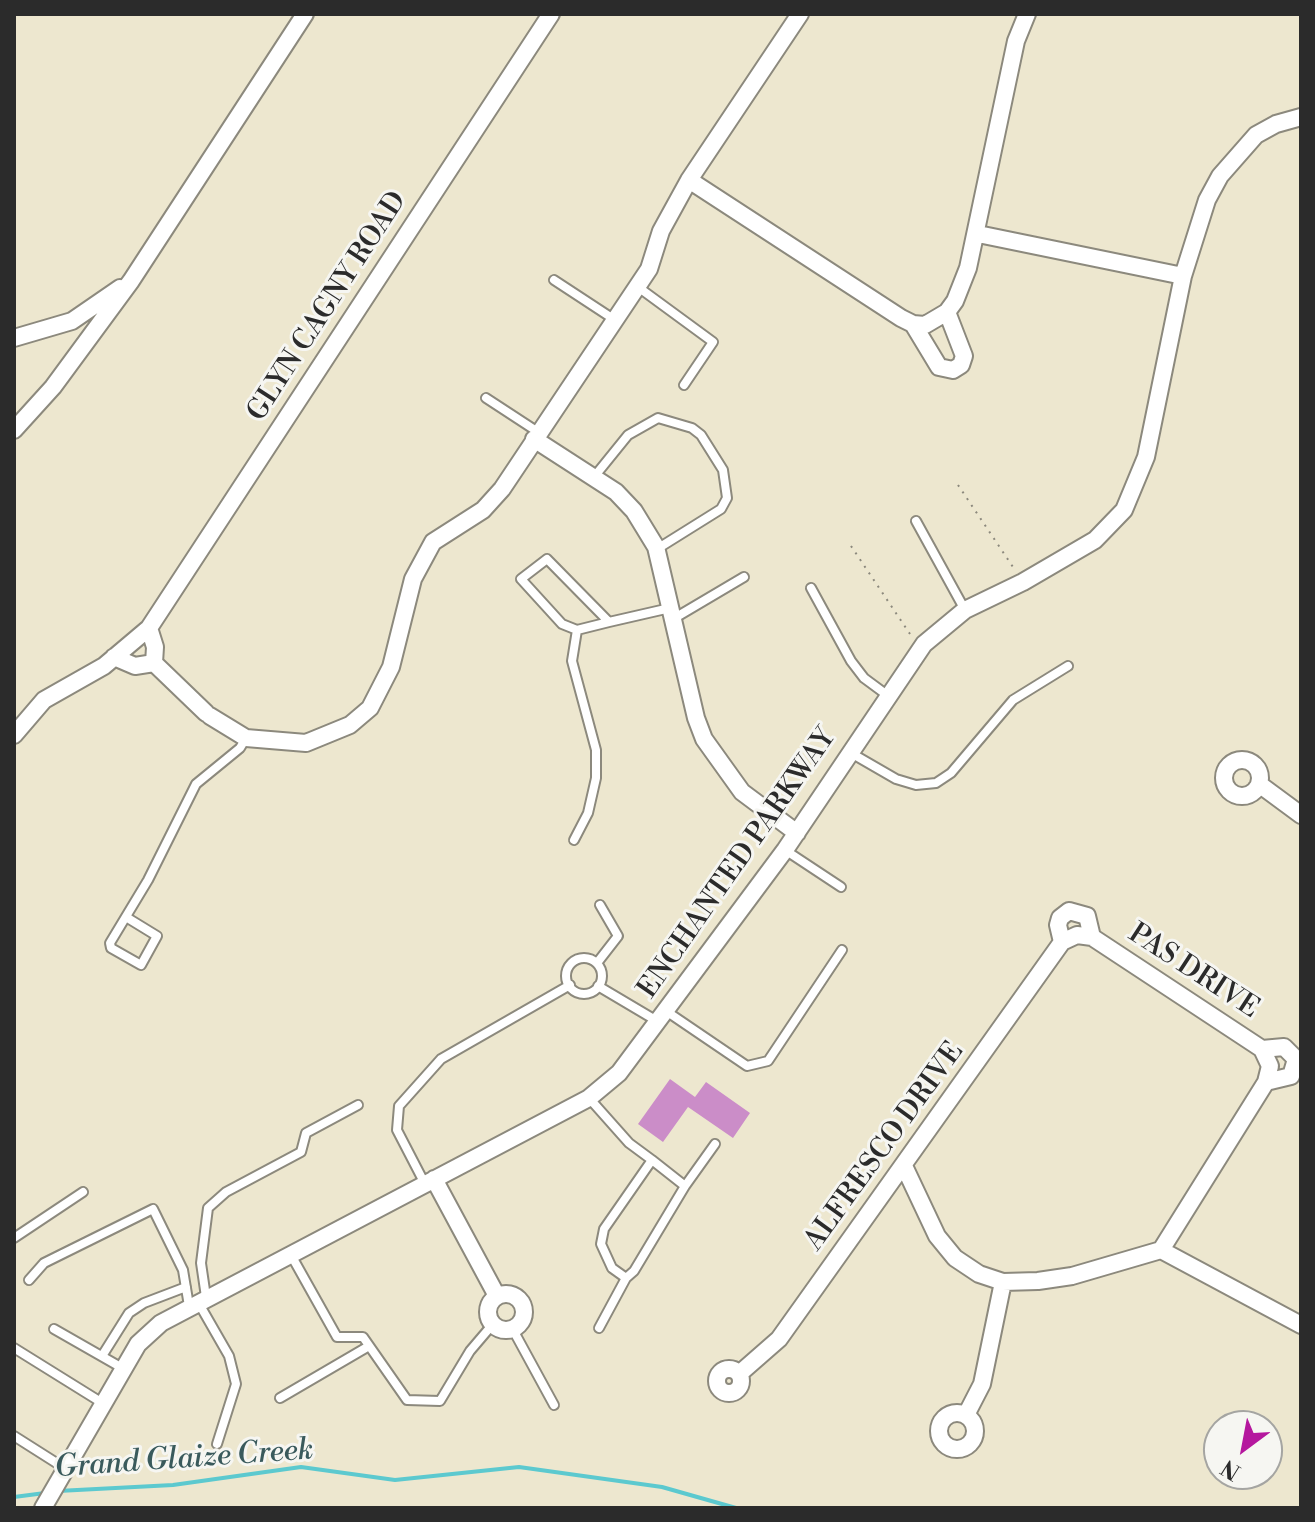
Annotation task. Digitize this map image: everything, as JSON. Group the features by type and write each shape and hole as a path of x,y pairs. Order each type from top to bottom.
{"street":[{"path":"14,430 53,387 131,281 305,14"},
{"name":"GLYN CAGNY ROAD","path":"14,735 44,700 114,657 149,628 551,14"},
{"path":"149,628 155,647 154,663 208,715 246,738 306,743 350,725 370,708 391,667 413,579 433,542 483,510 502,489 637,287 655,257 661,231 689,180 800,14"},
{"path":"913,324 925,325 947,312 955,301 978,234 1016,41 1027,14"},
{"name":"ENCHANTED PARKWAY","path":"45,1505 148,1334 197,1301 589,1098 619,1073 785,850 924,644 965,610 1023,582 1095,540 1124,510 1146,457 1196,227 1220,176 1256,135 1276,124 1301,117"},
{"path":"689,180 913,324 939,367 953,370 961,365 964,356 947,312"},
{"path":"978,234 1183,276"},
{"path":"14,338 72,321 131,281"},
{"path":"536,436 594,477 634,511 656,550 696,718 704,739 742,792 797,833"},
{"path":"114,657 135,666 154,663"},
{"path":"1259,784 1298,807"},
{"name":"PAS DRIVE","path":"1077,938 1262,1049 1268,1074"},
{"name":"ALFRESCO DRIVE","path":"739,1374 779,1339 904,1166 1077,938"},
{"path":"904,1166 937,1236 955,1258 979,1274 1003,1282 1020,1284 1072,1276 1161,1250 1268,1074 1291,1076 1296,1059 1284,1047 1262,1049"},
{"path":"429,1181 497,1296"},
{"path":"1161,1250 1301,1325"},
{"path":"966,1415 982,1384 1003,1282"},
{"path":"509,1293 524,1305 522,1321 504,1330 493,1324 488,1311 497,1296 509,1293"}],"lane":[{"path":"554,280 615,320"},
{"path":"637,287 713,342 684,385"},
{"path":"486,398 536,436"},
{"path":"594,477 628,435 658,418 692,428 701,435 723,470 727,498 721,509 656,550"},
{"path":"916,521 965,610"},
{"path":"609,622 547,559 521,579 562,624 577,630 609,622 671,614 744,577"},
{"path":"811,588 851,661 864,678 887,695"},
{"path":"574,840 588,813 596,778 596,750 572,661 577,630"},
{"path":"851,753 896,779 916,785 936,783 951,773 1013,700 1068,666"},
{"path":"126,917 157,936 141,965 109,946 196,784 246,738"},
{"path":"785,850 841,887"},
{"path":"597,963 618,936 600,905"},
{"path":"598,986 602,973 597,963 587,958 572,963 567,973 570,985 582,993 598,986 662,1016 747,1066 768,1061 842,950"},
{"path":"429,1181 397,1130 399,1106 441,1059 570,985"},
{"path":"589,1098 629,1143 685,1186"},
{"path":"197,1301 208,1208 226,1192 301,1152 306,1133 358,1105"},
{"path":"599,1328 626,1278 634,1271 685,1186 715,1144"},
{"path":"626,1278 612,1268 601,1244 604,1229 652,1160"},
{"path":"14,1238 83,1192"},
{"path":"29,1280 44,1263 153,1209 183,1270 186,1287 229,1356 236,1384 217,1444"},
{"path":"290,1253 337,1337 363,1337 407,1400 440,1401 470,1351 493,1324"},
{"path":"102,1356 129,1313 144,1303 186,1287"},
{"path":"512,1328 554,1405"},
{"path":"54,1329 124,1370"},
{"path":"280,1398 369,1346"},
{"path":"14,1348 105,1404"},
{"path":"14,1436 67,1469"}],"path":[{"path":"958,485 1023,582"},
{"path":"851,546 904,630 924,644"}],"building":[{"path":"670,1079 695,1097 706,1082 750,1113 733,1138 688,1107 663,1142 638,1124"}],"waterway":[{"name":"Grand Glaize Creek","path":"58,1491 173,1485 301,1467 395,1480 519,1467 662,1487 736,1508"},
{"name":"Grand Glaize Creek","path":"14,1497 45,1493"}]}
